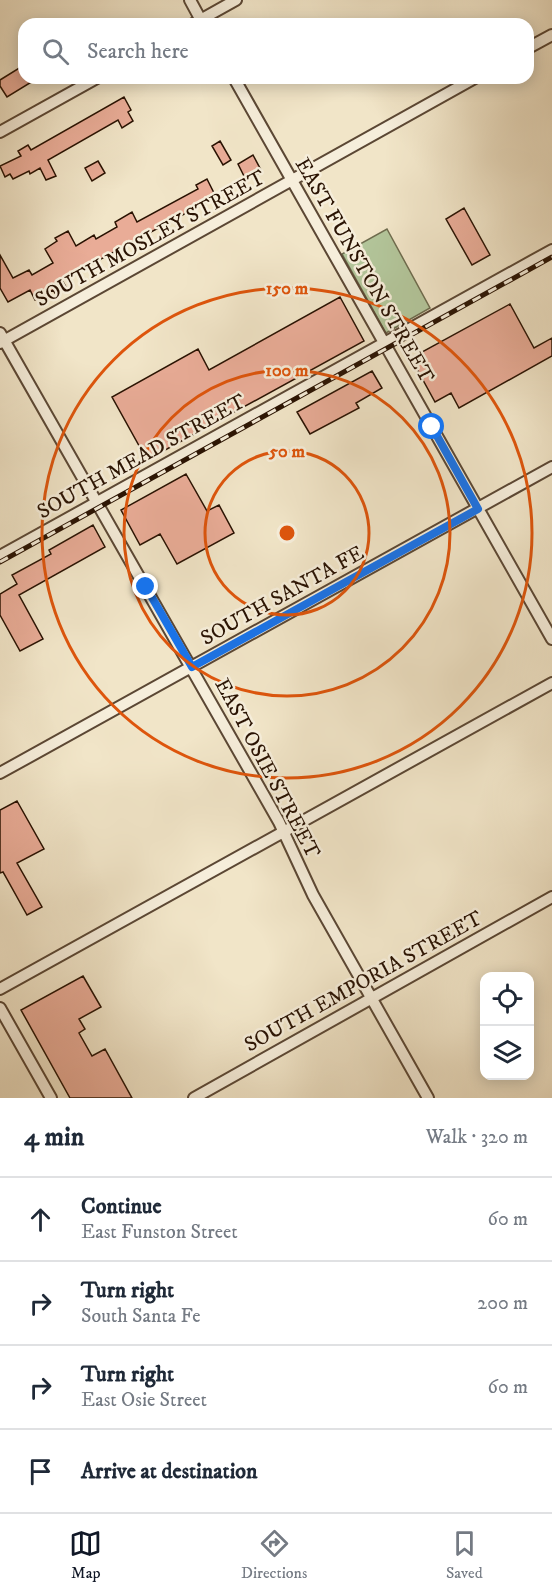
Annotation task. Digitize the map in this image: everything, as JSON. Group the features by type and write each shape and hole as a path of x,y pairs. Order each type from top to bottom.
{"street":[{"path":"190,0 197,18"},
{"path":"207,18 236,0"},
{"path":"534,45 552,35"},
{"path":"0,132 86,84"},
{"name":"EAST FUNSTON STREET","path":"237,84 552,639"},
{"name":"SOUTH MOSLEY STREET","path":"1,339 292,181 464,84"},
{"name":"SOUTH MEAD STREET","path":"0,556 552,250"},
{"name":"EAST OSIE STREET","path":"1,339 192,667 284,831 313,895 428,1098"},
{"name":"SOUTH SANTA FE","path":"0,773 552,467"},
{"path":"0,989 552,683"},
{"name":"SOUTH EMPORIA STREET","path":"194,1098 552,897"},
{"path":"0,1008 51,1098"}],"green space":[{"path":"387,229 430,308 386,333 342,254"}],"building":[{"path":"18,69 18,84 28,84 7,97 0,86 0,80"},
{"path":"124,97 131,110 128,112 133,121 122,128 118,120 48,160 56,176 46,180 40,168 13,179 10,174 5,177 0,166 21,156 18,151 28,145 31,150"},
{"path":"220,141 231,160 223,165 212,146"},
{"path":"253,155 262,172 245,178 238,164"},
{"path":"98,161 105,173 92,181 85,168"},
{"path":"207,179 216,197 62,280 66,287 55,293 53,290 35,300 30,290 8,302 0,288 0,255 13,278 29,270 32,275 53,263 45,249 57,241 55,238 68,231 76,246 94,235 96,239 117,227 115,222 132,212 137,222 198,189 196,185"},
{"path":"464,208 490,255 472,265 446,219"},
{"path":"340,297 364,341 147,460 112,397 198,349 209,370"},
{"path":"510,304 534,348 552,338 552,356 459,408 451,393 435,402 411,358"},
{"path":"372,371 382,388 356,403 359,408 310,434 297,412"},
{"path":"186,474 207,511 219,505 234,533 177,564 160,534 140,545 121,510"},
{"path":"93,525 105,547 19,595 43,639 20,651 0,615 0,594 17,584 12,575 51,554 49,550"},
{"path":"17,801 44,849 17,863 42,907 27,915 3,872 0,873 0,810"},
{"path":"83,976 101,1007 79,1019 85,1029 79,1033 92,1056 105,1049 132,1098 70,1098 21,1010"}],"railway":[{"path":"0,562 552,257"}],"route":[{"path":"146,587 192,667 478,509 432,427"}]}
